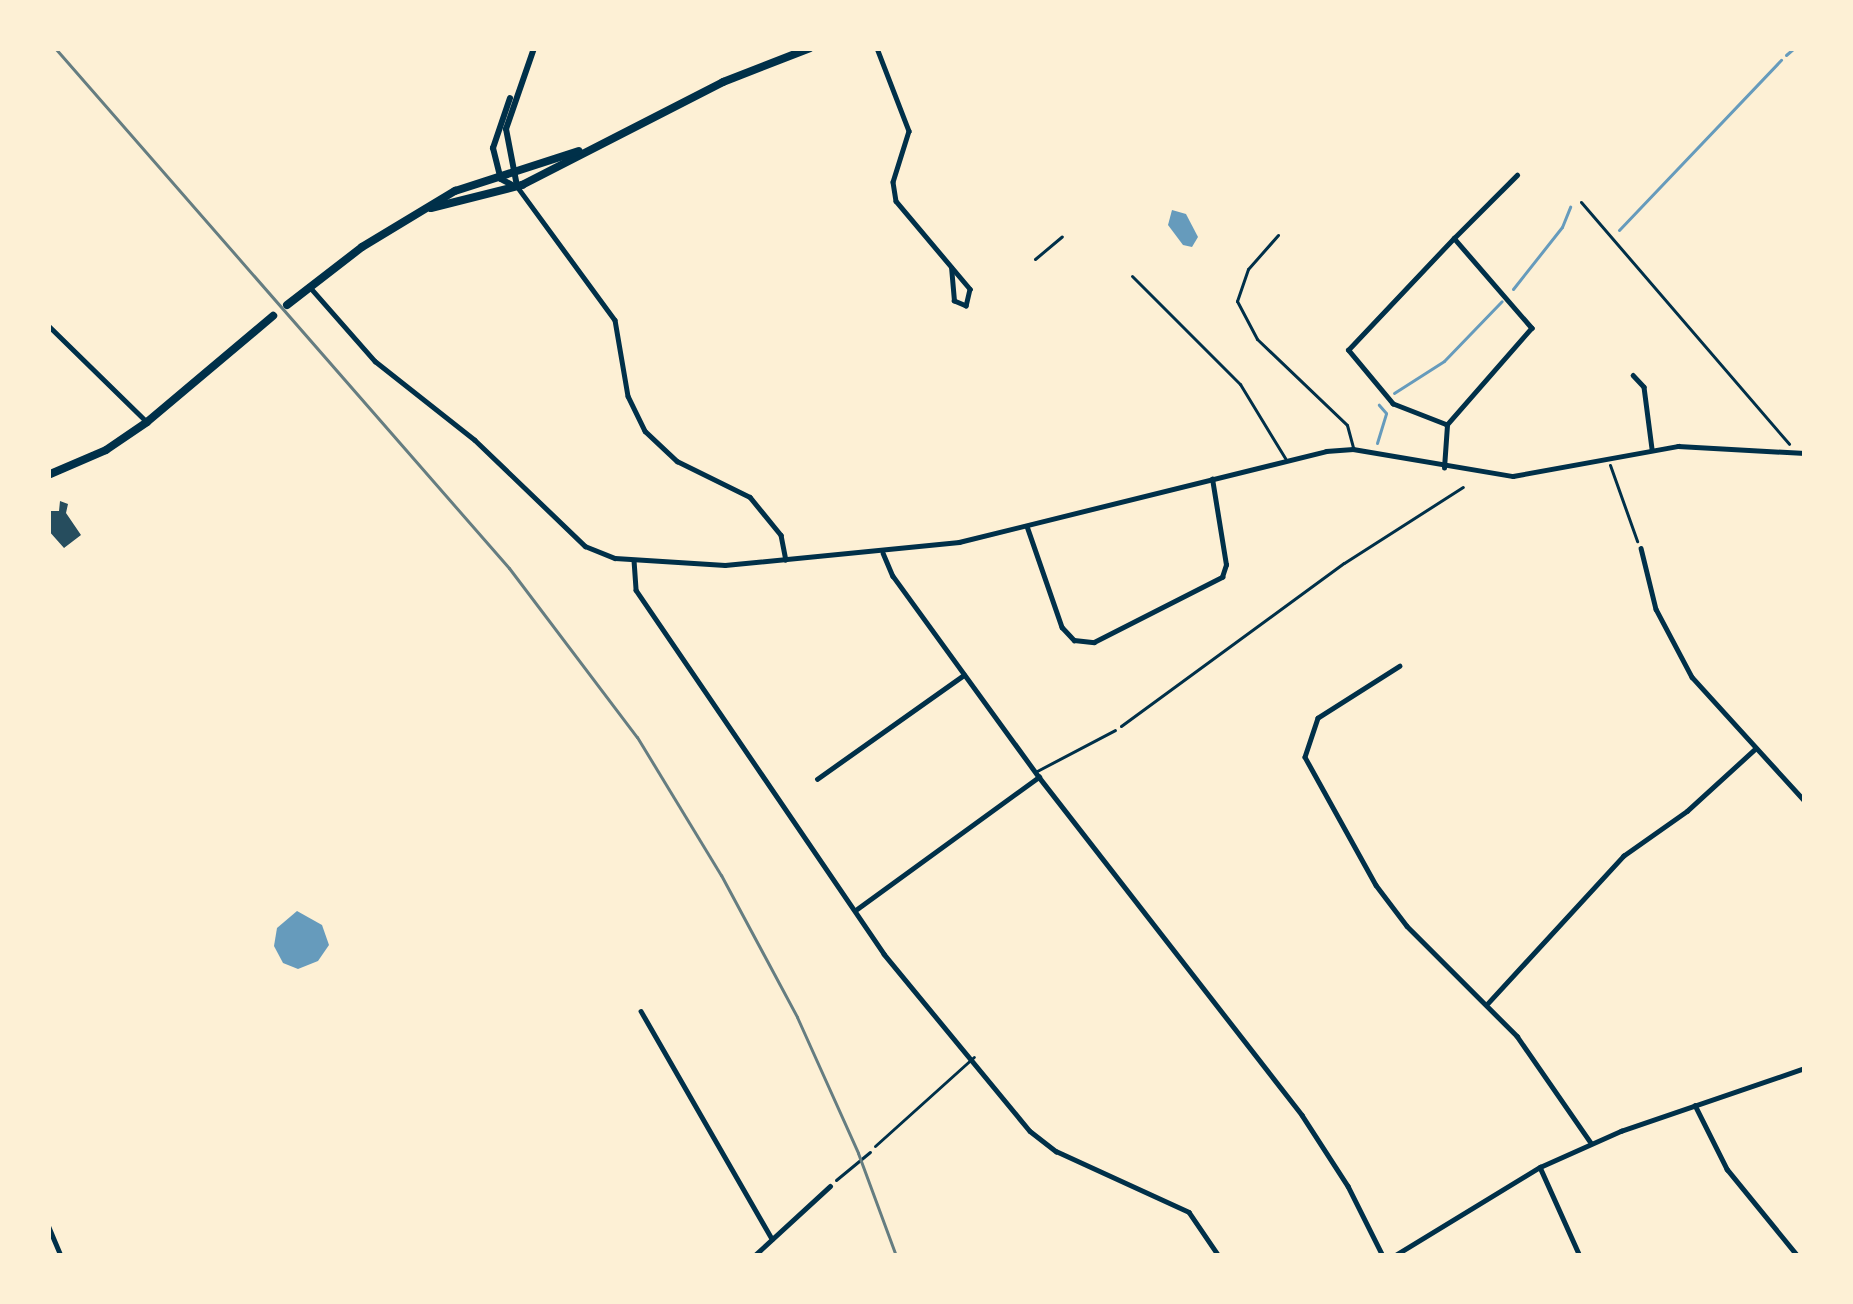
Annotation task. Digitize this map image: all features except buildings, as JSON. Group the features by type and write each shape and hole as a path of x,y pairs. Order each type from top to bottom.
{"main road":[{"path":"431,208 517,186 723,82 810,48"},
{"path":"287,304 362,247 455,190 586,149"},
{"path":"48,476 106,450 147,422 273,316"}],"street":[{"path":"517,186 498,175 494,134 534,48"},
{"path":"877,48 909,131 893,182 896,201 971,292 963,307 953,302 951,268"},
{"path":"517,87 505,136 517,186 615,320 628,397 645,431 676,461 750,496 781,535 786,560"},
{"path":"1447,425 1393,404 1348,350 1517,175"},
{"path":"1444,467 1447,425 1532,328 1454,238"},
{"path":"310,286 359,345 475,440 585,546 634,560 701,565 883,553 1027,526 1286,459 1353,449 1444,467 1533,476 1652,449 1726,445 1805,453"},
{"path":"48,325 147,422"},
{"path":"1633,375 1644,387 1652,449"},
{"path":"1027,526 1061,627 1074,640 1094,642 1222,577 1226,565 1212,479"},
{"path":"1641,548 1670,642 1692,677 1805,801"},
{"path":"883,553 893,576 964,675 1302,1115 1383,1256"},
{"path":"634,560 636,590 884,955 1038,1138 1181,1207 1202,1225 1219,1256"},
{"path":"1400,666 1318,718 1305,757 1385,897 1407,926 1489,1003 1536,1060 1592,1143"},
{"path":"817,779 964,675"},
{"path":"1489,1003 1623,856 1701,800 1756,748"},
{"path":"857,909 1038,774"},
{"path":"641,1011 772,1239"},
{"path":"1399,1254 1540,1166 1805,1068"},
{"path":"1695,1105 1738,1185 1798,1256"},
{"path":"1540,1166 1580,1256"},
{"path":"754,1256 830,1186"},
{"path":"48,1225 61,1256"}],"lane":[{"path":"1279,235 1248,269 1237,301 1257,339 1347,425 1353,449"},
{"path":"1132,276 1240,384 1286,459"},
{"path":"1038,774 1115,730"},
{"path":"875,1146 974,1057"}],"path":[{"path":"1581,202 1789,444"},
{"path":"1035,259 1061,236"},
{"path":"1610,465 1641,548"},
{"path":"1115,730 1344,562 1463,487"},
{"path":"830,1186 875,1146"}],"water":[{"path":"1172,210 1186,214 1198,237 1192,247 1183,245 1168,225"},
{"path":"297,911 322,925 329,945 318,961 298,969 283,963 274,946 277,928"}],"waterway":[{"path":"1786,55 1794,48"},
{"path":"1619,230 1781,60"},
{"path":"1513,289 1562,227 1570,207"},
{"path":"1394,393 1444,361 1502,301"},
{"path":"1377,443 1386,413 1379,405"}],"tram line":[{"path":"55,48 509,568 637,737 721,875 797,1017 858,1153 896,1256"}]}
